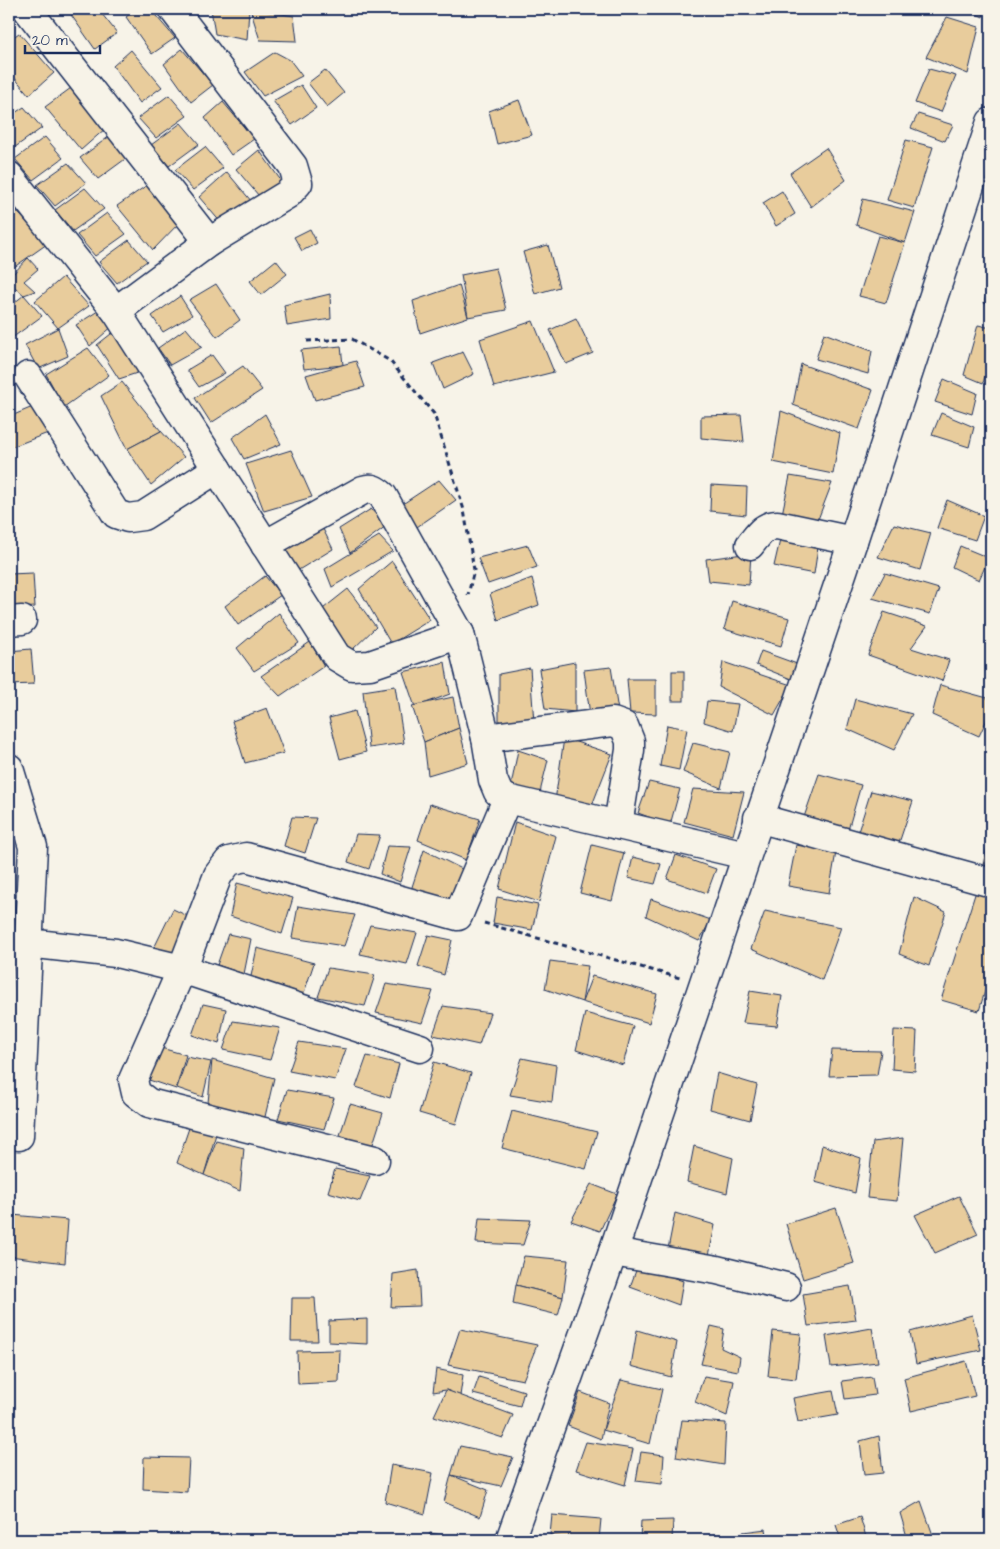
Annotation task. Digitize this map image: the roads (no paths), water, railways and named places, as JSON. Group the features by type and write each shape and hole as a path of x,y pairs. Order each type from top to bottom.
{"street":[{"path":"28,9 209,242"},
{"path":"116,311 209,242 288,194 298,183 294,166 173,9"},
{"path":"510,1540 613,1252 853,540 991,122"},
{"path":"9,176 116,311 337,657 352,666 370,665 460,634"},
{"path":"28,376 116,514 128,518 143,516 217,470"},
{"path":"265,544 363,490 370,488 376,490 383,496 460,634 486,738 493,780 498,792 506,799 746,855"},
{"path":"750,545 760,532 770,525 853,540"},
{"path":"486,738 613,722 624,726 630,741 630,750 618,825"},
{"path":"9,768 33,847 19,1136"},
{"path":"375,1160 149,1103 136,1093 133,1080 182,969 218,875 229,861 246,857 458,916 506,799"},
{"path":"758,818 985,881"},
{"path":"28,943 116,953 182,969 420,1048"},
{"path":"613,1252 717,1270 786,1287"}]}
